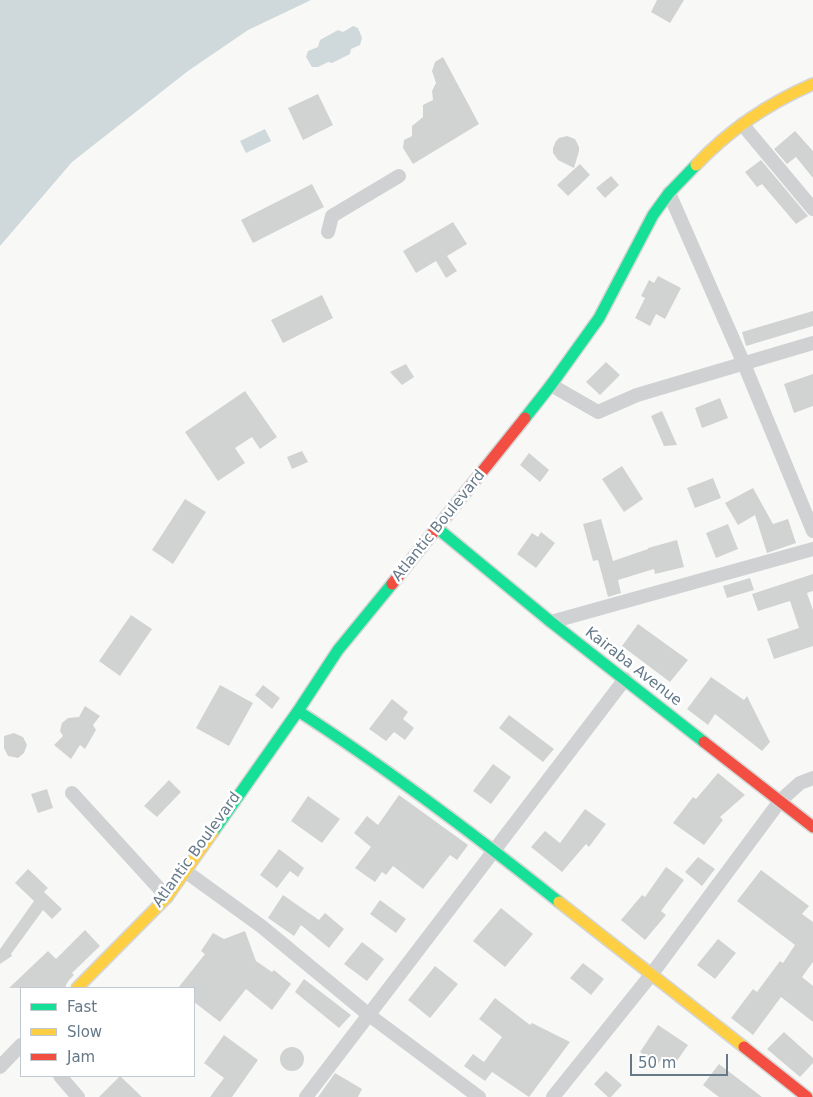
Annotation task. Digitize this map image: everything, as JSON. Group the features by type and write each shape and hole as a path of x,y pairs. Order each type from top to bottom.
{"street":[{"name":"Atlantic Boulevard","path":"78,987 167,897 298,711 338,650 551,385 599,318 645,230 669,193 712,148 742,124 785,97 813,84"},
{"path":"742,124 813,209"},
{"path":"328,232 332,216 400,176"},
{"path":"669,193 744,364 813,531"},
{"path":"551,385 598,412 637,395 813,343"},
{"name":"Kairaba Avenue","path":"437,528 551,622 813,827"},
{"path":"551,622 813,549"},
{"path":"306,1097 625,679"},
{"path":"298,711 343,740 494,850 807,1097"},
{"path":"553,1097 651,975 780,801 800,783 813,778"},
{"path":"72,793 167,897"},
{"path":"185,871 261,926 369,1015 479,1097"},
{"path":"0,1067 20,1046"},
{"path":"61,1077 78,1097"}],"shaded area":[{"path":"0,0 311,0 248,30 188,71 72,162 0,246"},
{"path":"353,26 358,28 362,38 360,45 351,49 350,54 332,63 328,62 318,67 312,67 306,57 308,51 318,47 320,40 338,30 343,32"},
{"path":"265,129 271,141 246,153 240,141"}],"building":[{"path":"657,0 684,0 670,23 651,12"},
{"path":"443,57 479,124 413,164 403,148 404,140 412,136 412,126 423,117 423,105 433,100 432,91 436,83 432,71 435,62"},
{"path":"318,94 333,125 303,140 288,108"},
{"path":"795,131 813,151 813,178 796,157 787,164 774,149"},
{"path":"567,136 575,139 579,147 574,168 558,160 553,153 556,141"},
{"path":"761,160 808,216 796,224 762,184 757,187 745,172"},
{"path":"580,164 590,175 568,196 557,185"},
{"path":"611,176 619,185 605,198 596,188"},
{"path":"312,184 324,207 253,243 241,220"},
{"path":"453,222 467,244 447,256 457,271 446,278 436,261 416,273 403,251"},
{"path":"658,276 681,288 665,319 656,314 650,326 635,318 645,298 641,296 649,280 654,283"},
{"path":"322,295 333,318 283,343 271,320"},
{"path":"813,311 813,326 746,346 742,332"},
{"path":"606,362 620,375 600,395 586,382"},
{"path":"406,364 414,377 402,385 390,372"},
{"path":"813,374 813,406 794,413 784,384"},
{"path":"245,391 277,437 260,449 252,437 235,448 245,463 218,481 185,432"},
{"path":"720,398 728,418 702,428 695,408"},
{"path":"662,411 677,445 664,446 651,416"},
{"path":"302,451 308,462 292,469 287,457"},
{"path":"529,453 549,470 540,482 520,465"},
{"path":"622,466 643,499 624,512 602,479"},
{"path":"713,478 721,498 695,508 687,488"},
{"path":"753,488 773,524 788,519 796,543 767,553 755,515 738,525 725,503"},
{"path":"185,499 206,512 173,564 152,550"},
{"path":"601,519 613,561 677,540 684,567 655,574 654,569 618,580 621,593 608,597 598,560 593,561 583,524"},
{"path":"728,524 738,549 716,558 706,533"},
{"path":"541,532 555,543 536,568 517,554 532,533 538,537"},
{"path":"813,574 813,591 807,593 813,610 813,646 774,659 767,639 799,628 790,601 758,611 752,594"},
{"path":"750,578 754,590 727,598 723,586"},
{"path":"131,615 152,629 120,676 99,661"},
{"path":"638,624 688,660 670,682 622,646"},
{"path":"711,677 744,700 747,696 770,742 762,751 715,714 708,725 687,709"},
{"path":"220,685 253,703 229,746 196,728"},
{"path":"263,685 280,698 272,709 255,695"},
{"path":"392,699 408,712 403,719 414,728 405,740 394,732 386,741 369,729"},
{"path":"85,706 100,716 93,725 96,730 85,749 80,745 71,759 54,745 63,736 60,731 62,723 68,718 79,717"},
{"path":"509,715 554,749 543,762 499,728"},
{"path":"14,733 23,737 27,745 24,753 18,758 8,756 4,748 4,736"},
{"path":"493,764 511,777 491,804 473,791"},
{"path":"718,773 745,795 720,817 723,820 704,845 673,823 693,797 696,799"},
{"path":"169,780 181,792 157,817 144,806"},
{"path":"47,789 53,808 38,813 31,794"},
{"path":"399,795 468,845 457,860 450,855 423,889 393,866 386,875 382,872 375,882 355,868 371,847 354,833 367,816 378,825"},
{"path":"308,796 340,819 322,843 291,821"},
{"path":"585,809 606,824 589,847 586,844 562,872 531,847 545,831 560,843"},
{"path":"279,849 304,868 298,877 290,871 277,888 260,875"},
{"path":"698,857 715,869 702,886 685,872"},
{"path":"666,867 684,880 661,911 666,915 645,940 621,920 642,895 645,897"},
{"path":"28,869 48,888 44,892 62,909 52,919 43,910 11,954 12,956 0,964 0,949 34,901 15,883"},
{"path":"761,870 809,906 802,914 813,922 813,962 802,977 813,986 813,1022 781,997 753,1035 731,1018 753,989 757,992 780,961 783,963 795,945 737,901"},
{"path":"283,895 319,920 325,913 344,929 329,948 301,925 294,936 268,918"},
{"path":"380,900 406,919 396,933 370,914"},
{"path":"501,908 533,934 505,967 473,941"},
{"path":"85,930 100,946 72,973 74,975 66,987 9,988 48,951 56,959"},
{"path":"245,931 256,961 272,972 274,970 291,984 272,1010 246,989 220,1022 195,1003 195,987 179,987 205,954 201,951 213,933 224,939"},
{"path":"718,939 736,953 715,979 697,965"},
{"path":"362,942 384,959 367,981 344,964"},
{"path":"583,963 604,979 591,995 570,978"},
{"path":"435,966 458,984 430,1018 408,1000"},
{"path":"304,979 351,1015 339,1028 295,992"},
{"path":"495,998 530,1025 532,1023 570,1042 529,1097 492,1072 485,1081 464,1066 473,1054 484,1062 502,1037 479,1019"},
{"path":"658,1025 688,1045 674,1065 662,1058 658,1064 640,1052"},
{"path":"784,1032 813,1058 813,1063 800,1077 767,1049"},
{"path":"224,1035 258,1060 232,1097 210,1097 224,1078 204,1063"},
{"path":"292,1047 301,1050 304,1059 301,1068 292,1071 283,1068 280,1059 283,1050"},
{"path":"719,1064 762,1097 719,1097 703,1085"},
{"path":"606,1071 622,1085 611,1097 608,1097 594,1084"},
{"path":"335,1073 362,1089 358,1097 318,1097"},
{"path":"121,1077 142,1097 99,1097"}],"traffic: fast":[{"path":"525,418 599,318 653,215 669,193 696,165"},
{"path":"437,528 551,622 704,742"},
{"path":"213,832 298,711 338,650 392,584"},
{"path":"298,711 431,803 559,902"}],"traffic: slow":[{"path":"696,165 722,140 750,119 781,100 813,84"},
{"path":"78,987 167,897 213,832"},
{"path":"559,902 744,1047"}],"traffic: jam":[{"path":"392,584 525,418"},
{"path":"704,742 813,827"},
{"path":"744,1047 807,1097"}]}
